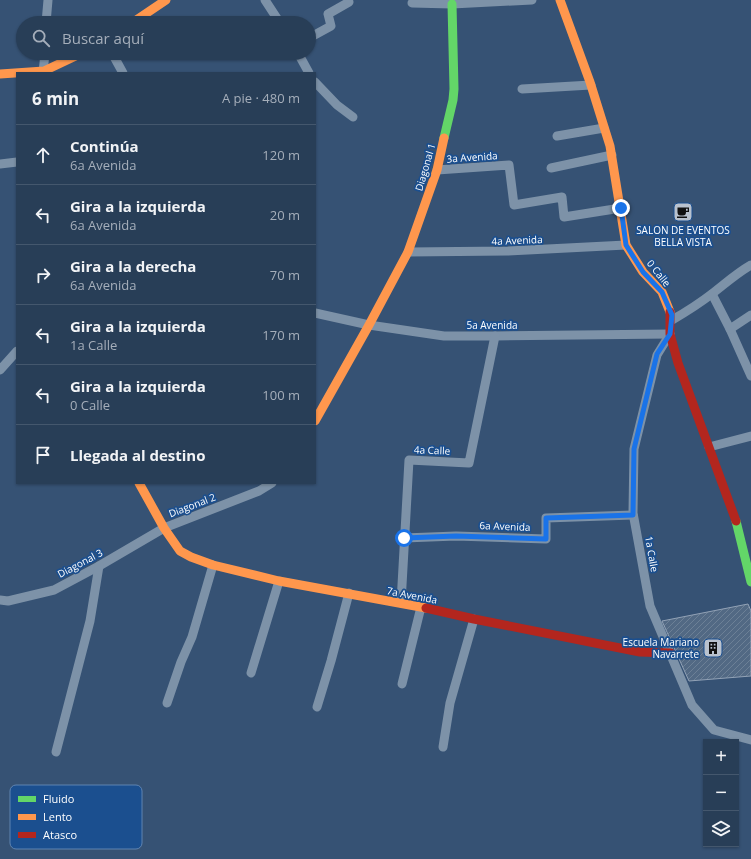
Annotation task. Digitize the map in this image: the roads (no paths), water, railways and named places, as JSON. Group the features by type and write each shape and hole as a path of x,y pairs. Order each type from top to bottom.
{"street":[{"path":"47,16 48,0"},
{"path":"142,16 166,0"},
{"path":"265,0 275,16"},
{"path":"412,3 452,4 487,1 532,0"},
{"name":"0 Calle","path":"560,0 591,85 612,155 626,245 643,272 662,292 668,305 672,320 670,334 678,363 734,514 751,582"},
{"path":"316,34 331,26 328,14 349,2"},
{"name":"Diagonal 1","path":"369,325 408,252 422,218 437,170 448,127 454,89 452,4"},
{"path":"45,60 44,72 68,60"},
{"path":"116,60 122,72"},
{"path":"302,60 308,72"},
{"path":"0,74 16,73"},
{"path":"316,83 338,105 353,117"},
{"path":"522,89 591,85"},
{"path":"557,136 604,128"},
{"path":"551,168 612,155"},
{"path":"0,164 16,162"},
{"name":"3a Avenida","path":"437,170 509,165 514,206 562,197 564,217 621,208"},
{"name":"4a Avenida","path":"408,252 529,251 626,245"},
{"path":"672,320 712,294 741,270 751,265"},
{"path":"712,294 730,329 751,376"},
{"name":"5a Avenida","path":"316,313 369,325 444,336 670,334"},
{"path":"730,329 751,315"},
{"path":"316,419 369,325"},
{"name":"1a Calle","path":"670,334 657,354 634,449 633,515 650,606 692,705 714,730 751,740"},
{"name":"4a Calle","path":"402,603 409,460 469,463 495,336"},
{"path":"0,370 16,352"},
{"path":"709,447 751,436"},
{"name":"7a Avenida","path":"141,484 164,528 180,551 191,557 213,565 279,581 402,603 474,620 640,652 671,654"},
{"name":"Diagonal 2","path":"164,528 259,491 270,484"},
{"name":"6a Avenida","path":"404,538 456,536 546,539 546,518 633,515"},
{"name":"Diagonal 3","path":"0,600 8,601 54,590 164,528"},
{"path":"167,703 182,659 192,637 213,565"},
{"path":"56,752 90,621 99,566"},
{"path":"251,673 279,581"},
{"path":"317,707 349,593"},
{"path":"402,684 421,607"},
{"path":"443,747 450,703 474,620"}],"place":[{"name":"SALON DE EVENTOS BELLA VISTA","path":"683,212"},
{"name":"Escuela Mariano Navarrete","path":"713,648"}]}
